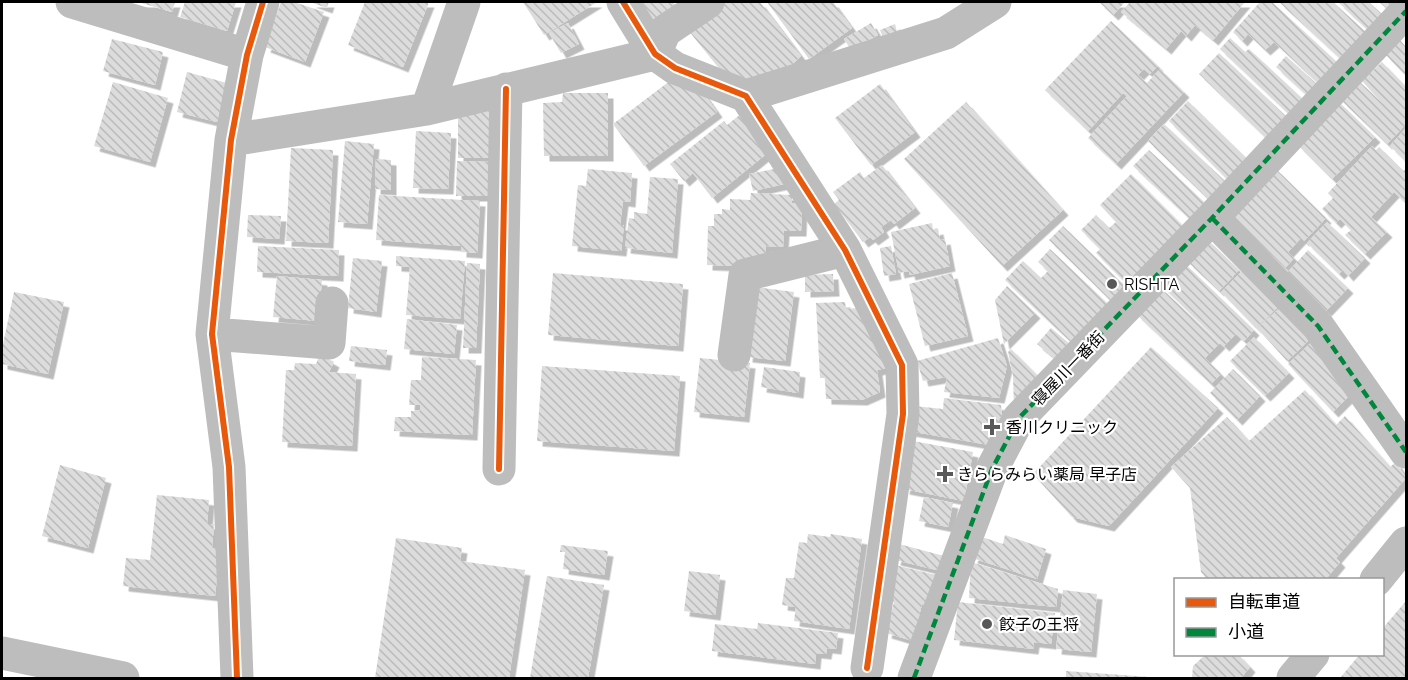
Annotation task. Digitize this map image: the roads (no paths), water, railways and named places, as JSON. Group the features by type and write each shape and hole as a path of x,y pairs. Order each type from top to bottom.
{"street":[{"path":"72,2 247,55"},
{"path":"237,678 229,467 212,334 231,140 247,55 263,2"},
{"path":"427,109 464,2"},
{"path":"623,2 655,54 675,68 746,96 845,250 902,365 903,414 867,675"},
{"path":"655,54 665,30 708,2"},
{"path":"746,96 946,33 995,2"},
{"name":"寝屋川一番街","path":"914,678 992,469 1019,418 1407,11"},
{"path":"231,140 427,109 655,54"},
{"path":"499,469 506,89"},
{"path":"1212,218 1318,326 1407,452"},
{"path":"734,355 745,275 845,250"},
{"path":"212,334 329,343 332,303"},
{"path":"1377,578 1407,543"},
{"path":"2,653 123,678"},
{"path":"1293,678 1311,656"}],"place":[{"name":"RISHTA","path":"1112,284"},
{"name":"香川クリニック","path":"992,427"},
{"name":"きららみらい薬局 早子店","path":"945,474"},
{"name":"餃子の王将","path":"987,624"}]}
